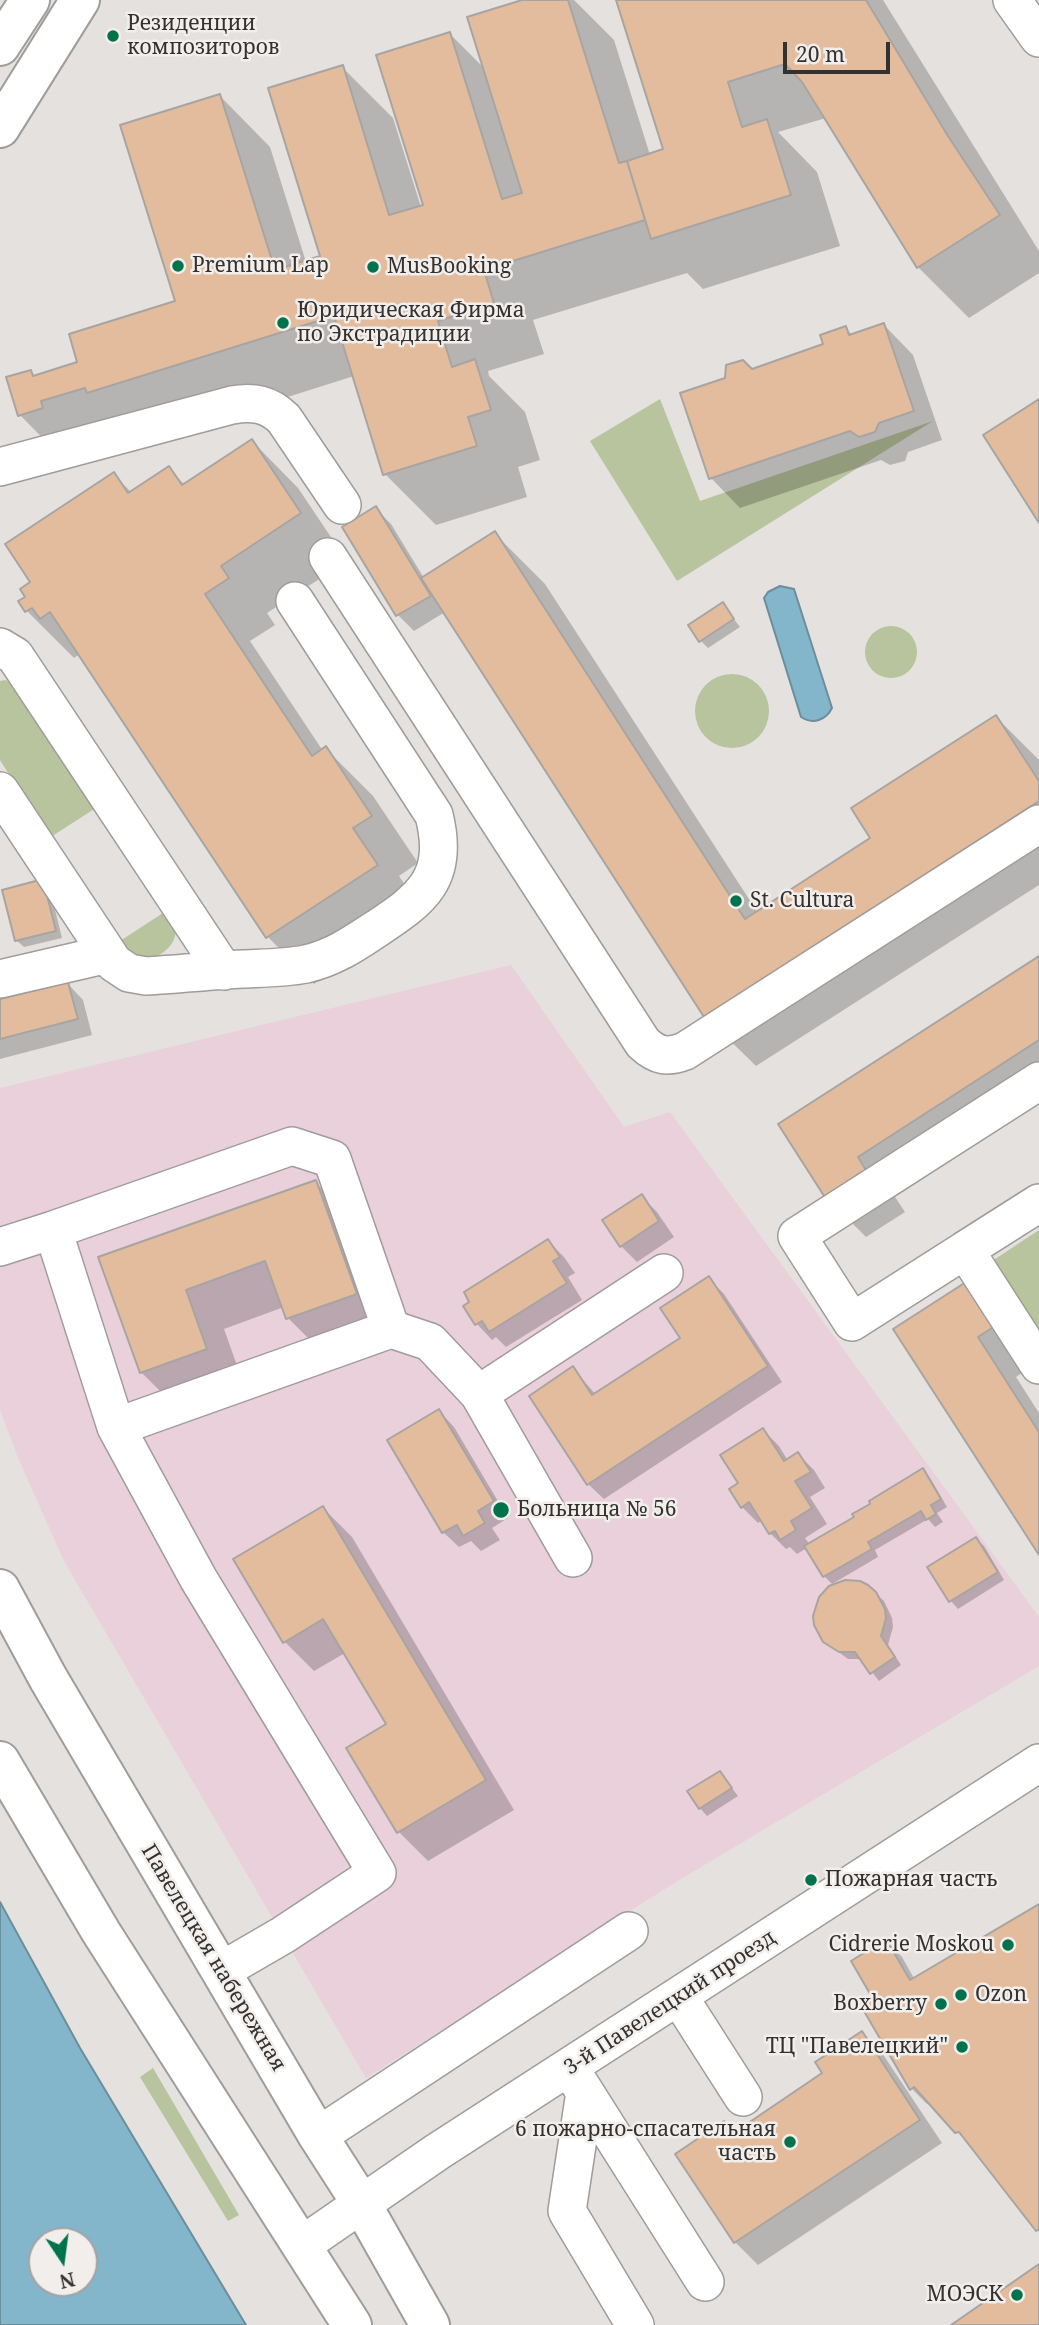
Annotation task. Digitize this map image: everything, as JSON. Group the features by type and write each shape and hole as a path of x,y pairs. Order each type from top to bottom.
{"main road":[{"path":"0,46 30,0"},
{"path":"0,128 80,0"},
{"name":"Павелецкая набережная","path":"0,1589 48,1678 318,2136 361,2203 430,2325"},
{"path":"0,1761 101,1932 352,2325"}],"street":[{"path":"1012,0 1039,38"},
{"path":"0,467 232,405 257,403 273,410 284,419 342,505"},
{"path":"328,557 643,1043 663,1056 685,1051 1039,824"},
{"path":"0,791 120,968 137,975 224,971 303,964 345,949 408,908 420,896 435,870 439,854 439,835 434,815 295,601"},
{"path":"0,647 15,656 224,971"},
{"path":"0,979 108,954"},
{"path":"1039,1081 797,1236 852,1322 1039,1203"},
{"path":"0,1247 292,1146 332,1159 391,1329"},
{"path":"53,1230 116,1427 198,1577 377,1873 221,1972"},
{"path":"965,1250 1039,1365"},
{"path":"479,1394 664,1273"},
{"path":"116,1427 391,1329 430,1342 479,1394 573,1558"},
{"name":"3-й Павелецкий проезд","path":"302,2245 361,2203 577,2079 679,1997 1039,1763"},
{"path":"318,2136 629,1931"},
{"path":"679,1997 743,2097"},
{"path":"577,2079 705,2281"},
{"path":"577,2079 567,2211 635,2325"}],"shaded area":[{"name":"Больница № 56","path":"511,965 624,1127 670,1112 1039,1617 1039,1666 679,1880 366,2078 64,1561 0,1410 0,1088"}],"green space":[{"path":"660,399 700,501 933,421 677,581 590,441"},
{"path":"891,626 901,628 909,634 915,642 915,662 909,670 901,676 891,678 881,676 873,670 867,662 865,652 867,642 873,634 881,628"},
{"path":"732,674 746,677 758,685 766,697 769,711 766,725 758,737 746,745 732,748 718,745 706,737 698,725 695,711 698,697 706,685 718,677"},
{"path":"0,681 16,684 99,806 49,838 0,760"},
{"path":"166,911 175,925 175,934 173,942 161,954 153,958 136,958 127,954 117,943"},
{"path":"1039,1230 1039,1351 983,1267"},
{"path":"153,2068 239,2215 228,2221 140,2077"}],"water":[{"path":"780,586 794,589 832,708 819,720 810,721 801,717 764,598 768,592"},
{"path":"0,1902 80,2048 246,2325 0,2325"}],"building":[{"path":"522,0 568,0 619,163 627,161 645,220 484,270 494,303 438,321 452,367 475,359 491,410 468,417 477,446 383,475 334,316 87,393 85,388 41,401 43,408 18,416 6,377 31,370 33,376 77,362 69,334 175,301 120,125 220,94 275,270 320,256 268,88 343,65 389,215 423,205 376,55 450,32 502,199 522,193 467,17"},
{"path":"616,0 866,0 948,136 1000,215 917,268 802,82 785,64 728,82 742,127 767,119 791,195 651,239 627,161 663,149"},
{"path":"884,323 914,411 879,423 875,432 859,437 850,431 709,479 680,393 725,378 726,365 743,360 752,369 823,344 820,335 846,326 849,335"},
{"path":"1039,399 1039,523 983,435"},
{"path":"252,439 301,513 221,566 229,578 205,594 312,756 326,746 372,816 353,828 378,865 266,938 50,612 40,619 32,608 25,612 18,601 25,597 20,589 30,582 5,544 114,472 128,493 169,466 182,485"},
{"path":"376,506 431,596 396,616 342,527"},
{"path":"495,531 745,919 870,838 851,808 996,715 1039,781 1039,801 704,1017 421,578"},
{"path":"723,602 734,619 699,642 688,625"},
{"path":"43,879 56,931 15,941 2,890"},
{"path":"1039,956 1039,1040 858,1157 867,1172 826,1199 778,1124"},
{"path":"68,982 78,1019 0,1039 0,999"},
{"path":"316,1180 357,1294 286,1319 265,1261 186,1290 207,1349 140,1373 98,1257"},
{"path":"642,1194 659,1221 620,1247 602,1220"},
{"path":"548,1239 560,1257 553,1261 567,1283 489,1332 482,1321 475,1325 463,1306 469,1302 464,1292"},
{"path":"709,1276 768,1366 587,1485 529,1396 573,1366 592,1395 680,1338 660,1308"},
{"path":"966,1282 995,1326 978,1337 1039,1432 1039,1555 893,1329"},
{"path":"439,1409 494,1501 478,1511 485,1523 463,1536 457,1525 442,1533 387,1440"},
{"path":"763,1428 784,1461 798,1452 811,1472 795,1481 812,1508 791,1521 796,1530 780,1540 775,1531 769,1534 749,1502 741,1508 729,1489 738,1483 720,1455"},
{"path":"923,1468 941,1499 931,1505 936,1514 926,1520 921,1511 868,1542 872,1549 823,1577 804,1546 854,1517 852,1514 870,1504 869,1501"},
{"path":"323,1506 486,1780 397,1833 346,1748 386,1724 323,1619 283,1643 233,1559"},
{"path":"976,1537 998,1572 949,1602 927,1567"},
{"path":"845,1580 860,1581 868,1585 876,1592 885,1609 886,1618 881,1636 895,1657 870,1674 855,1652 839,1652 823,1642 814,1625 813,1616 819,1597 829,1586"},
{"path":"720,1771 732,1788 699,1809 687,1791"},
{"name":"ТЦ \"Павелецкий\"","path":"1039,1904 1039,2229 1036,2231 959,2132 955,2133 914,2087 910,2090 861,2006 873,1999 851,1961 886,1939 910,1980"},
{"name":"6 пожарно-спасательная часть","path":"862,2031 920,2120 734,2243 675,2154 724,2121 732,2134 822,2073 815,2062"},
{"name":"МОЭСК","path":"1039,2264 1039,2325 951,2325"}],"place":[{"name":"Резиденции композиторов","path":"113,36"},
{"name":"Premium Lap","path":"178,266"},
{"name":"MusBooking","path":"373,267"},
{"name":"Юридическая Фирма по Экстрадиции","path":"283,323"},
{"name":"St. Cultura","path":"736,901"},
{"name":"Больница № 56","path":"501,1510"},
{"name":"Пожарная часть","path":"811,1880"},
{"name":"Cidrerie Moskou","path":"1008,1945"},
{"name":"Ozon","path":"961,1995"},
{"name":"Boxberry","path":"941,2004"},
{"name":"ТЦ \"Павелецкий\"","path":"962,2047"},
{"name":"6 пожарно-спасательная часть","path":"790,2142"},
{"name":"МОЭСК","path":"1017,2295"}]}
